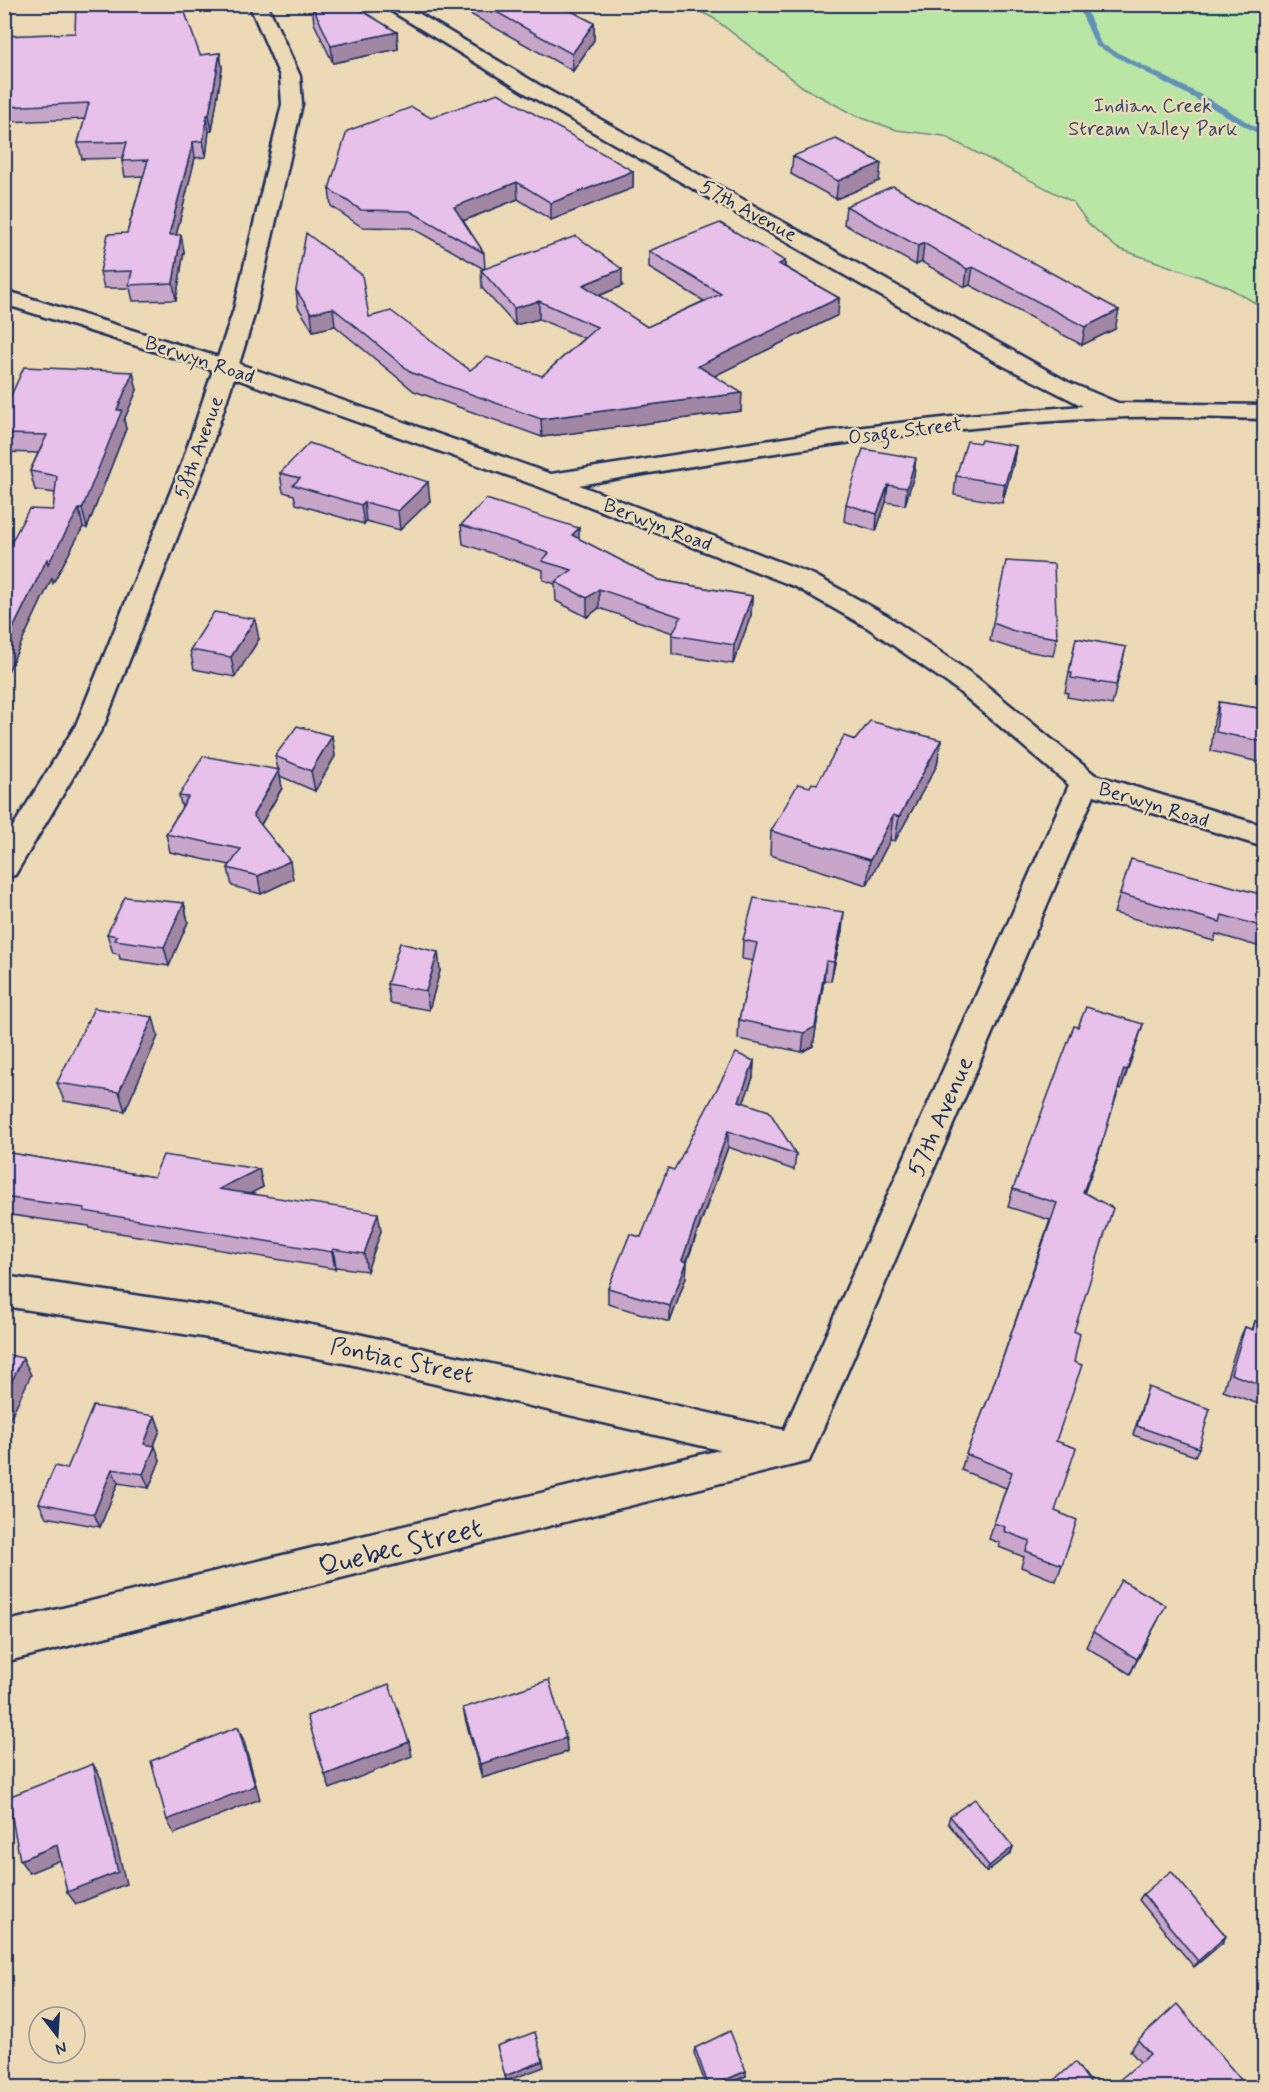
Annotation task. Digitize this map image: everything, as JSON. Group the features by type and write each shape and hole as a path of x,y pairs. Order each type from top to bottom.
{"street":[{"name":"58th Avenue","path":"4,867 90,725 193,466 244,309 292,104 290,76 258,4"},
{"name":"57th Avenue","path":"389,4 532,89 1012,361 1060,387 1113,411"},
{"name":"Berwyn Road","path":"4,297 226,367 549,482 769,566 838,598 878,622 966,683 1085,782 1264,837"},
{"name":"Osage Street","path":"549,482 870,433 1113,411 1264,412"},
{"name":"57th Avenue","path":"795,1449 1085,782"},
{"name":"Pontiac Street","path":"4,1291 209,1322 349,1348 795,1449"},
{"name":"Quebec Street","path":"4,1642 795,1449"}],"green space":[{"name":"Indian Creek Stream Valley Park","path":"687,5 1264,5 1264,308 1226,286 1117,248 1088,223 1073,202 944,136 897,130 856,116 803,87 713,18"}],"building":[{"path":"76,4 182,4 200,55 220,53 203,141 193,142 169,235 181,235 173,283 129,285 132,271 100,272 108,234 127,233 148,160 122,161 127,142 78,143 89,103 4,107 4,36 75,33"},
{"path":"351,4 397,32 331,46 312,5"},
{"path":"482,4 558,4 594,23 572,54"},
{"path":"498,93 633,171 551,203 517,182 454,207 484,253 410,211 361,210 329,189 347,131 412,107 431,118"},
{"path":"836,139 881,163 838,181 793,156"},
{"path":"893,186 1119,310 1085,327 973,267 967,269 924,243 918,246 846,206"},
{"path":"720,223 785,261 779,264 839,298 698,366 742,393 541,419 412,373 333,308 311,313 296,290 306,233 362,275 369,317 391,311 470,370 487,357 542,376 597,327 539,301 514,308 481,270 576,236 622,269 583,285 647,327 721,294 649,251"},
{"path":"24,367 133,372 117,410 122,410 82,509 79,509 48,564 47,559 4,647 4,556 29,509 53,510 57,476 30,471 47,435 4,434 4,411"},
{"path":"981,440 1016,446 1005,484 956,476 967,441 980,443"},
{"path":"309,443 428,482 398,511 364,502 361,505 293,485 300,478 280,473"},
{"path":"863,449 916,458 907,488 888,485 877,514 846,504"},
{"path":"486,499 579,528 572,535 659,580 752,596 734,645 672,635 681,617 599,589 587,598 555,582 572,570 542,561 549,553 461,525"},
{"path":"1006,561 1054,564 1057,638 1014,631 993,623"},
{"path":"214,612 255,619 231,657 190,650"},
{"path":"1076,638 1126,647 1116,685 1071,678 1072,673 1069,673"},
{"path":"1219,702 1264,709 1264,742 1216,732"},
{"path":"870,721 941,740 899,817 893,815 870,860 771,831 798,784 810,787 812,783 817,784 844,736 855,740"},
{"path":"297,726 332,736 311,771 275,756"},
{"path":"203,756 279,770 253,815 290,861 258,876 228,868 241,849 166,834 188,797 179,796"},
{"path":"1131,859 1260,894 1264,885 1264,927 1222,915 1220,922 1120,894"},
{"path":"125,897 184,903 164,947 115,940 117,936 107,934"},
{"path":"754,898 844,912 834,962 826,961 815,1027 804,1033 739,1020 757,943 743,940"},
{"path":"400,943 438,952 426,991 387,984"},
{"path":"1086,1007 1143,1024 1127,1070 1124,1069 1104,1137 1083,1192 1113,1208 1074,1331 1080,1334 1074,1362 1082,1365 1056,1441 1076,1448 1055,1511 1077,1520 1062,1565 1026,1551 1030,1541 1004,1531 1005,1527 994,1523 1012,1472 966,1454 992,1389 1057,1203 1013,1189 1074,1026 1078,1027"},
{"path":"94,1008 153,1017 119,1092 57,1083"},
{"path":"736,1053 754,1061 739,1101 769,1111 796,1154 728,1131 682,1260 687,1262 670,1306 608,1288 630,1234 641,1237 668,1168 674,1170"},
{"path":"4,1152 154,1177 163,1155 259,1169 219,1189 378,1213 364,1254 333,1249 332,1252 84,1211 85,1208 4,1197"},
{"path":"1255,1321 1264,1325 1264,1386 1231,1374 1245,1327 1253,1330"},
{"path":"4,1354 23,1358 4,1397"},
{"path":"1148,1387 1210,1409 1199,1448 1137,1426"},
{"path":"93,1406 155,1416 144,1444 155,1446 143,1474 112,1469 94,1514 39,1503 55,1466 67,1469"},
{"path":"1121,1580 1166,1605 1137,1659 1093,1632"},
{"path":"549,1680 566,1738 480,1764 463,1708"},
{"path":"389,1684 409,1742 325,1775 307,1716"},
{"path":"238,1727 255,1786 167,1820 151,1761"},
{"path":"93,1764 118,1872 67,1892 57,1845 20,1860 8,1797"},
{"path":"975,1799 1013,1847 989,1866 950,1816"},
{"path":"1171,1871 1226,1936 1198,1961 1143,1894"},
{"path":"1177,2004 1248,2088 1110,2088 1150,2054 1138,2040"},
{"path":"730,2031 746,2071 709,2087 695,2048"},
{"path":"535,2032 543,2061 505,2076 497,2046"},
{"path":"1075,2062 1094,2088 1046,2088"}],"waterway":[{"path":"1080,4 1098,45 1208,102 1264,135"}]}
